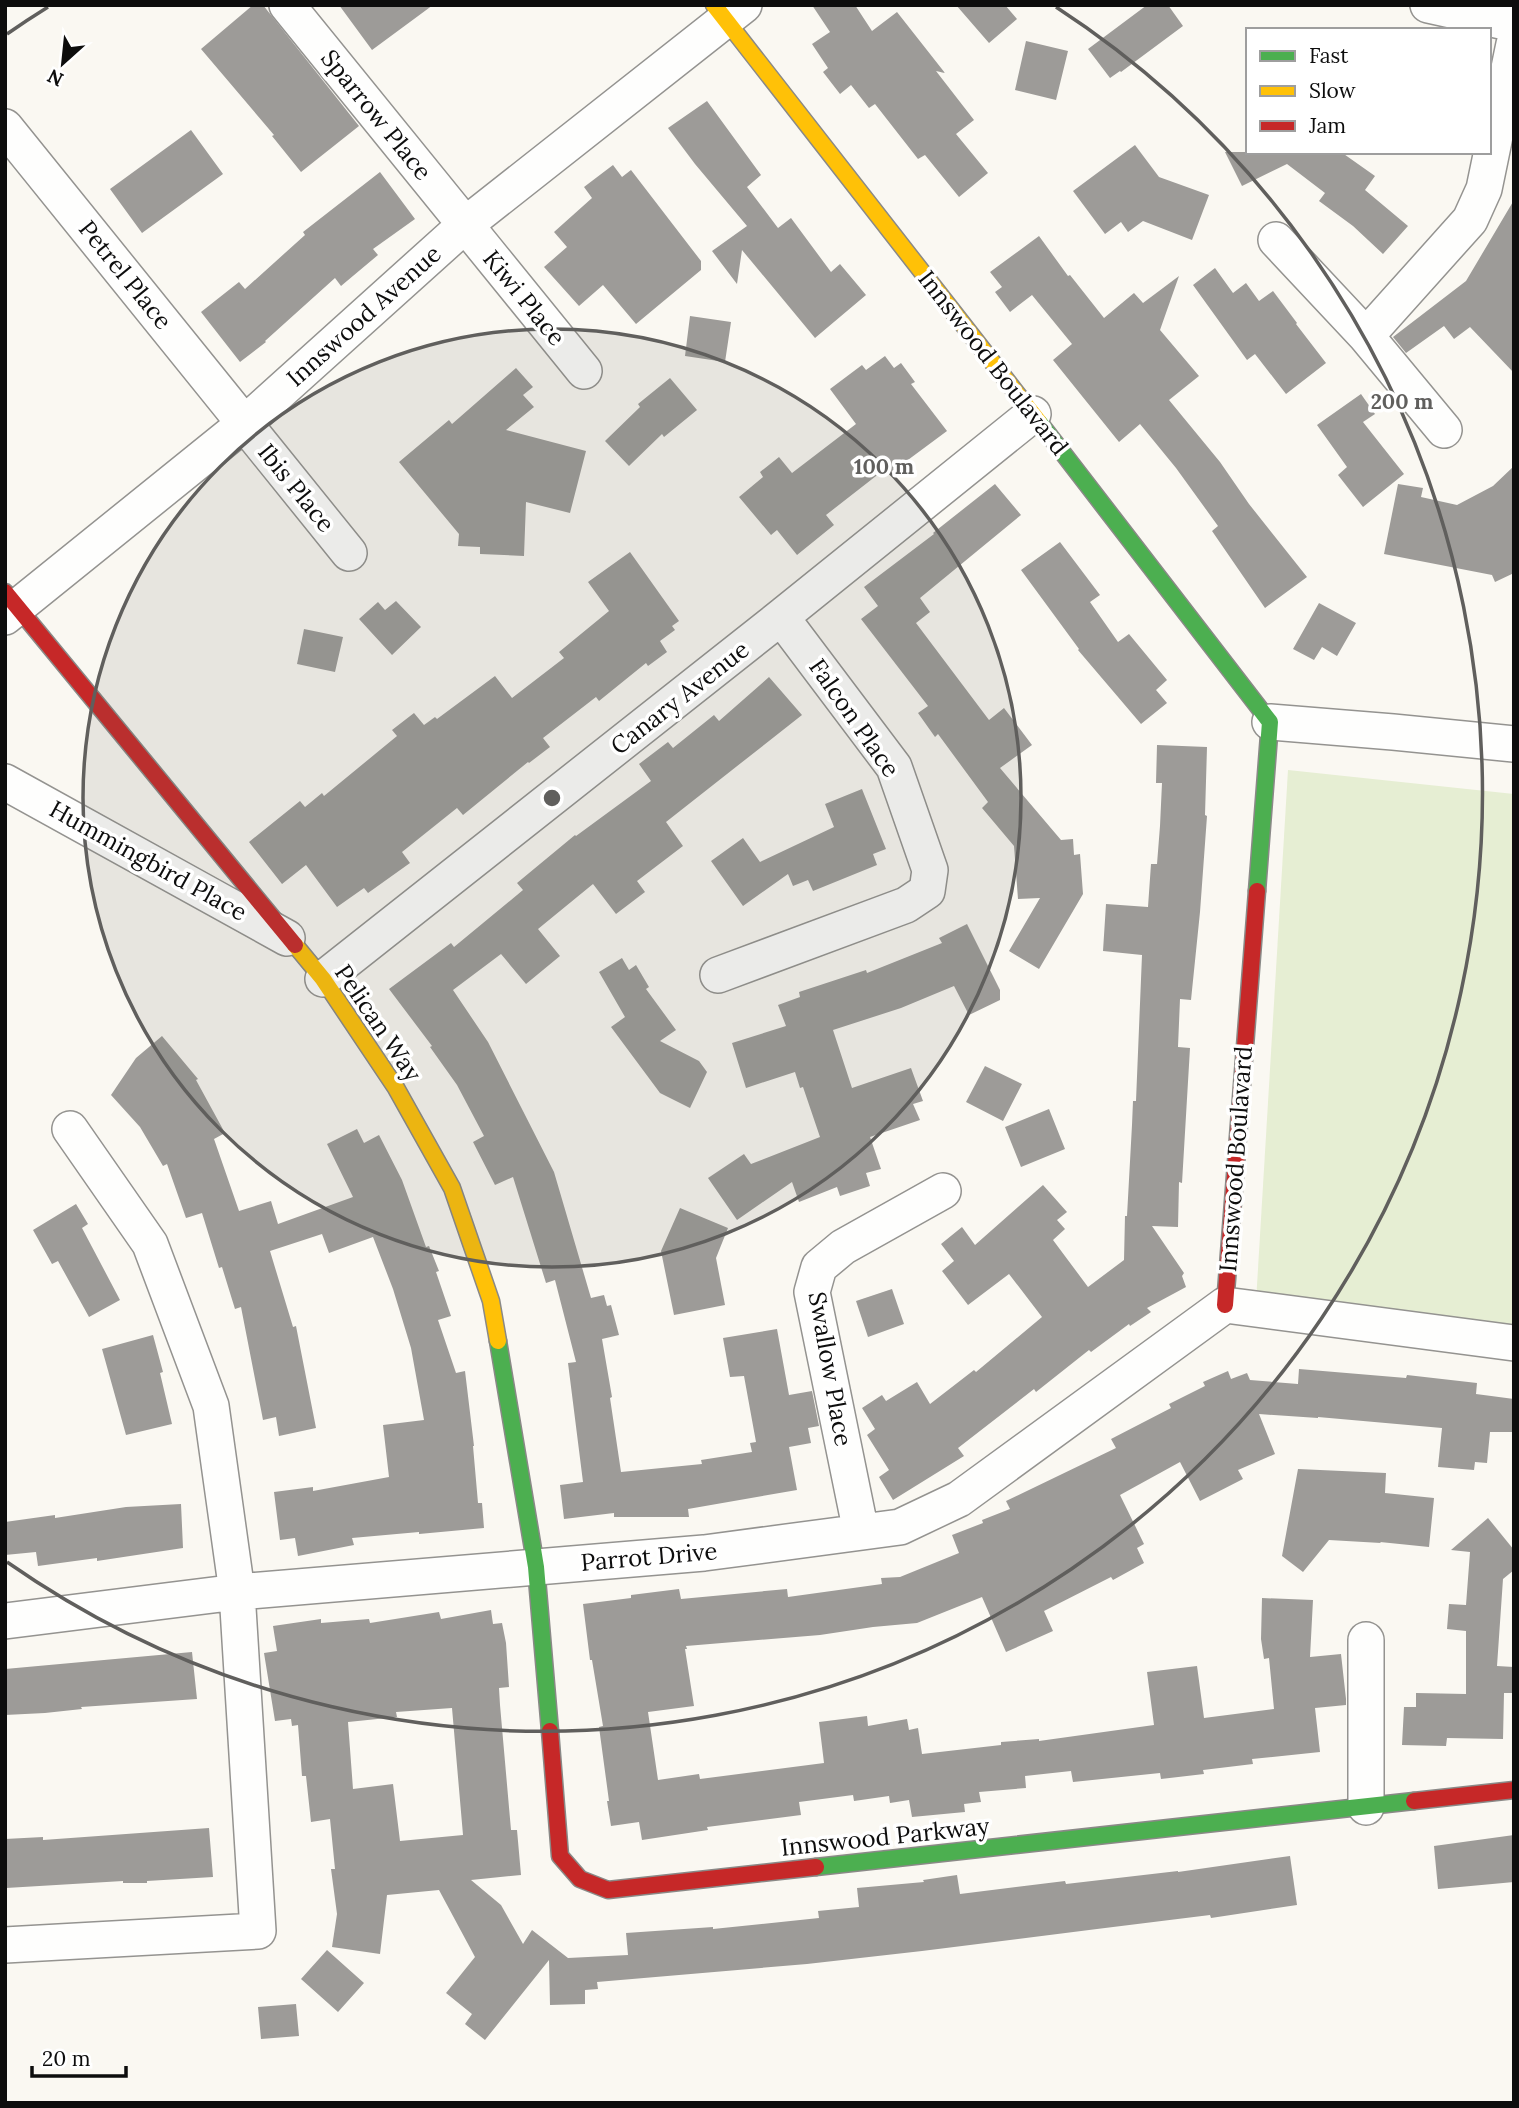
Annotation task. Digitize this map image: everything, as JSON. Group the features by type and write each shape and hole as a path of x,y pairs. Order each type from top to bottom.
{"street":[{"name":"Sparrow Place","path":"287,5 465,225"},
{"path":"1428,5 1514,24"},
{"name":"Innswood Avenue","path":"9,605 244,424 465,225 728,10"},
{"name":"Innswood Boulavard","path":"728,10 1270,722 1225,1306 1514,1343"},
{"path":"1366,336 1470,220 1484,189 1514,44"},
{"name":"Petrel Place","path":"5,127 244,424"},
{"name":"Kiwi Place","path":"465,225 584,371"},
{"path":"1276,240 1366,336 1444,430"},
{"name":"Canary Avenue","path":"323,979 1033,414"},
{"name":"Ibis Place","path":"244,424 349,553"},
{"name":"Pelican Way","path":"9,605 323,979 396,1088 452,1188 491,1301 536,1567"},
{"name":"Falcon Place","path":"718,975 906,905 927,891 930,870 894,767 781,617"},
{"path":"1270,722 1514,744"},
{"name":"Hummingbird Place","path":"5,782 290,940"},
{"path":"5,1945 258,1931 237,1591 212,1406 150,1244 70,1129"},
{"name":"Swallow Place","path":"861,1532 812,1292 819,1267 843,1247 943,1191"},
{"name":"Parrot Drive","path":"5,1621 237,1591 704,1553 900,1527 959,1499 1225,1306"},
{"name":"Innswood Parkway","path":"536,1567 560,1856 580,1879 608,1890 1514,1790"},
{"path":"1366,1640 1366,1807"}],"green space":[{"path":"1288,770 1514,794 1514,1329 1256,1302"}],"building":[{"path":"253,5 263,5 359,126 301,172 272,136 274,135 201,49"},
{"path":"339,5 433,5 372,50"},
{"path":"812,5 855,5 872,31 897,12 945,73 936,71 974,120 956,134 988,173 959,197 925,155 918,159 875,104 869,108 851,85 840,94 823,72 828,68 812,44 830,32"},
{"path":"956,5 1005,5 1017,19 989,43"},
{"path":"1147,5 1168,5 1183,26 1110,78 1088,49"},
{"path":"1026,41 1068,51 1056,100 1015,90"},
{"path":"707,101 761,175 747,187 778,228 791,218 831,272 840,264 866,295 815,338 742,250 737,284 712,251 747,226 668,128"},
{"path":"191,130 223,174 142,233 110,189"},
{"path":"1135,145 1159,177 1209,195 1192,240 1143,221 1128,232 1121,222 1105,234 1073,191"},
{"path":"1225,152 1344,154 1375,176 1365,190 1408,226 1383,254 1353,226 1319,201 1325,193 1287,164 1242,186"},
{"path":"613,165 622,177 631,170 701,261 701,270 636,324 603,285 579,306 544,267 567,247 554,232 592,198 584,187"},
{"path":"380,172 415,219 373,249 378,255 341,286 335,278 266,342 240,362 201,312 239,282 245,289 305,235 303,232"},
{"path":"1514,200 1514,373 1470,327 1454,339 1444,326 1406,353 1393,337 1466,281"},
{"path":"1039,236 1068,276 1070,275 1104,318 1134,293 1143,303 1179,276 1160,330 1199,376 1169,400 1307,577 1265,608 1212,531 1218,526 1140,424 1119,442 1053,360 1072,344 1032,295 1010,312 995,292 1002,287 990,272"},
{"path":"1215,268 1233,293 1246,283 1259,301 1273,291 1326,363 1286,394 1255,354 1247,360 1193,285"},
{"path":"690,316 731,322 725,362 685,356"},
{"path":"885,356 894,368 901,363 915,382 911,384 947,431 889,474 885,469 826,515 834,525 797,555 777,530 771,535 739,497 763,477 760,472 779,457 792,473 856,424 830,389 862,365 866,370"},
{"path":"516,368 533,387 523,395 534,407 506,430 586,451 570,513 526,502 524,556 480,554 480,547 458,546 459,534 399,462 449,420 452,424"},
{"path":"670,378 697,410 664,437 662,434 629,466 605,441 640,407 638,404"},
{"path":"1361,394 1375,414 1363,422 1404,474 1363,507 1338,475 1347,467 1317,425"},
{"path":"1514,466 1514,573 1495,582 1492,575 1384,554 1398,484 1423,488 1421,497 1457,505 1493,486"},
{"path":"995,484 1021,515 920,598 930,612 916,623 989,720 1004,708 1032,745 1000,768 1061,840 1073,839 1074,855 1080,854 1083,894 1039,969 1009,951 1040,898 1018,899 1014,846 982,808 988,802 938,734 935,737 918,713 928,706 861,619 878,606 864,587"},
{"path":"1060,542 1100,595 1090,602 1118,642 1129,634 1167,680 1156,690 1167,703 1141,724 1078,650 1021,570"},
{"path":"630,552 679,621 672,626 675,630 660,641 667,652 648,666 646,663 599,701 596,697 543,738 550,747 463,815 457,808 402,852 410,863 368,893 364,888 337,907 306,865 282,884 249,842 300,801 305,807 322,793 324,796 397,736 392,730 414,713 424,725 435,717 437,719 495,676 512,698 564,658 559,652 609,611 588,582"},
{"path":"396,601 421,627 392,655 359,619 378,602 385,610"},
{"path":"1319,603 1356,623 1337,656 1322,647 1314,660 1293,649"},
{"path":"304,629 343,637 335,672 297,664"},
{"path":"769,677 802,715 666,822 683,846 637,881 645,892 616,914 593,884 538,929 560,956 526,984 501,954 453,990 488,1042 554,1172 591,1298 604,1295 607,1306 611,1305 619,1335 602,1339 621,1472 702,1464 701,1460 752,1452 750,1443 756,1442 744,1376 730,1377 723,1338 777,1329 789,1395 812,1391 819,1426 808,1428 811,1443 789,1447 797,1490 688,1509 689,1517 614,1517 614,1513 564,1519 560,1485 583,1482 568,1363 576,1362 555,1280 546,1283 513,1177 495,1185 473,1142 484,1136 457,1085 430,1047 432,1046 389,989 451,943 454,947 523,890 517,883 575,835 651,781 639,764 668,742 673,748 714,715 719,721"},
{"path":"1157,745 1207,747 1207,816 1191,1000 1180,999 1178,1047 1190,1048 1178,1227 1152,1226 1184,1273 1182,1276 1186,1287 1147,1308 1151,1312 1130,1326 1129,1324 1091,1352 1089,1350 1036,1392 1034,1389 958,1448 964,1456 893,1500 879,1477 889,1470 867,1435 875,1429 862,1408 882,1395 886,1401 917,1382 930,1404 974,1370 976,1372 1042,1317 1009,1274 968,1305 942,1271 954,1261 941,1244 962,1227 975,1245 1043,1185 1067,1212 1057,1220 1065,1229 1053,1240 1088,1287 1124,1260 1133,1101 1136,1101 1142,955 1103,951 1106,904 1148,907 1151,864 1157,864 1160,826 1162,783 1156,783"},
{"path":"862,789 886,849 873,854 877,865 813,891 808,880 793,886 788,874 743,906 711,861 743,838 760,862 834,827 825,804"},
{"path":"967,924 1000,990 1000,1000 969,1015 954,986 901,1008 833,1030 852,1088 911,1068 923,1101 913,1104 920,1120 870,1137 881,1169 866,1173 870,1186 840,1196 837,1187 799,1202 792,1182 737,1220 708,1178 744,1154 751,1164 820,1137 795,1072 746,1088 732,1043 786,1026 778,1005 800,997 799,992 866,970 867,973 942,943 939,938"},
{"path":"622,958 629,970 636,965 649,987 646,989 676,1030 660,1041 699,1061 707,1072 690,1108 660,1093 611,1027 625,1017 599,972"},
{"path":"162,1036 198,1079 196,1080 225,1133 214,1139 239,1211 271,1201 278,1224 353,1197 327,1144 357,1129 364,1143 379,1135 402,1180 426,1247 429,1246 439,1271 436,1272 451,1316 438,1320 456,1373 465,1371 478,1503 482,1503 484,1528 352,1538 354,1545 298,1556 295,1538 280,1540 274,1492 313,1487 313,1491 389,1477 383,1425 424,1420 411,1348 373,1237 329,1253 322,1234 270,1251 293,1327 296,1326 316,1428 279,1436 276,1417 263,1420 241,1307 235,1309 202,1213 186,1218 167,1164 163,1166 140,1127 111,1095 136,1058"},
{"path":"985,1066 1022,1084 1003,1121 966,1102"},
{"path":"1049,1109 1065,1149 1021,1167 1005,1127"},
{"path":"76,1204 88,1224 82,1228 120,1300 89,1317 58,1261 52,1264 33,1230"},
{"path":"680,1208 728,1228 716,1258 725,1305 674,1315 661,1251"},
{"path":"892,1289 904,1324 868,1337 856,1301"},
{"path":"153,1335 172,1424 126,1435 102,1349"},
{"path":"1299,1369 1406,1378 1407,1375 1477,1383 1476,1394 1514,1399 1514,1432 1490,1432 1487,1463 1475,1462 1474,1470 1438,1467 1442,1428 1259,1414 1275,1454 1238,1470 1243,1479 1200,1501 1180,1462 1120,1495 1144,1544 1137,1548 1144,1563 1044,1611 1053,1631 1006,1652 982,1597 917,1623 820,1635 686,1646 694,1706 648,1712 658,1780 699,1774 700,1779 824,1763 819,1722 867,1716 868,1726 907,1719 909,1730 918,1728 922,1754 1001,1745 1001,1742 1039,1741 1154,1725 1147,1672 1197,1666 1204,1718 1274,1709 1269,1658 1264,1659 1261,1639 1262,1598 1313,1600 1310,1657 1341,1654 1346,1699 1346,1705 1315,1708 1320,1752 1252,1759 1253,1764 1203,1770 1204,1774 1161,1779 1160,1773 1073,1782 1071,1771 1025,1776 1026,1788 979,1792 981,1802 964,1804 965,1812 912,1817 909,1800 890,1803 889,1796 854,1801 853,1795 799,1802 801,1815 707,1827 708,1830 642,1840 639,1822 611,1826 599,1727 603,1726 590,1660 583,1604 679,1589 681,1599 787,1589 788,1597 882,1584 881,1578 900,1577 959,1553 952,1535 1010,1509 1006,1501 1116,1448 1111,1439 1171,1408 1169,1404 1205,1386 1203,1382 1228,1371 1231,1379 1247,1373 1250,1380 1298,1384"},
{"path":"1298,1469 1386,1473 1385,1493 1434,1498 1429,1547 1329,1540 1303,1572 1282,1556"},
{"path":"181,1504 183,1548 97,1561 97,1558 38,1566 36,1552 5,1555 5,1522 55,1515 55,1518 126,1507"},
{"path":"1488,1518 1514,1550 1514,1570 1503,1579 1497,1666 1514,1667 1514,1693 1504,1693 1503,1739 1447,1738 1446,1746 1402,1745 1404,1707 1416,1707 1416,1693 1466,1694 1466,1631 1447,1629 1449,1604 1466,1605 1470,1552 1451,1550"},
{"path":"491,1610 493,1624 502,1623 509,1687 499,1688 500,1705 511,1830 517,1830 521,1875 471,1880 501,1905 523,1944 532,1930 568,1958 628,1955 626,1933 713,1929 819,1918 818,1911 859,1907 857,1888 924,1882 923,1880 957,1875 960,1894 1065,1881 1066,1884 1178,1872 1290,1856 1297,1905 1211,1918 1210,1915 807,1964 597,1982 598,1989 585,1990 585,2004 550,2005 549,1960 485,2040 465,2024 472,2014 446,1993 475,1957 439,1890 387,1895 380,1954 332,1947 337,1914 331,1869 335,1869 330,1819 311,1822 306,1776 302,1776 298,1725 292,1726 291,1719 275,1721 264,1653 277,1651 273,1626 321,1619 321,1623 369,1619 370,1623 439,1612 441,1619","holes":["452,1708 463,1835 400,1841 393,1784 353,1789 348,1722 397,1717 396,1712"]},
{"path":"192,1652 197,1699 5,1715 5,1669"},
{"path":"209,1828 213,1877 147,1883 123,1881 6,1888 5,1839 43,1837 43,1840"},
{"path":"1514,1835 1514,1882 1438,1889 1434,1846"},
{"path":"327,1950 364,1983 338,2012 301,1979"},
{"path":"296,2004 299,2036 261,2039 258,2007"}],"traffic: fast":[{"path":"1039,422 1270,722 1257,891"},
{"path":"498,1341 536,1567 550,1731"},
{"path":"816,1867 1414,1801"}],"traffic: slow":[{"path":"714,5 1039,422"},
{"path":"295,945 323,979 396,1088 452,1188 491,1301 498,1341"}],"traffic: jam":[{"path":"5,592 295,945"},
{"path":"1225,1305 1257,891"},
{"path":"550,1731 560,1856 580,1879 608,1890 816,1867"},
{"path":"1414,1801 1514,1790"}]}
